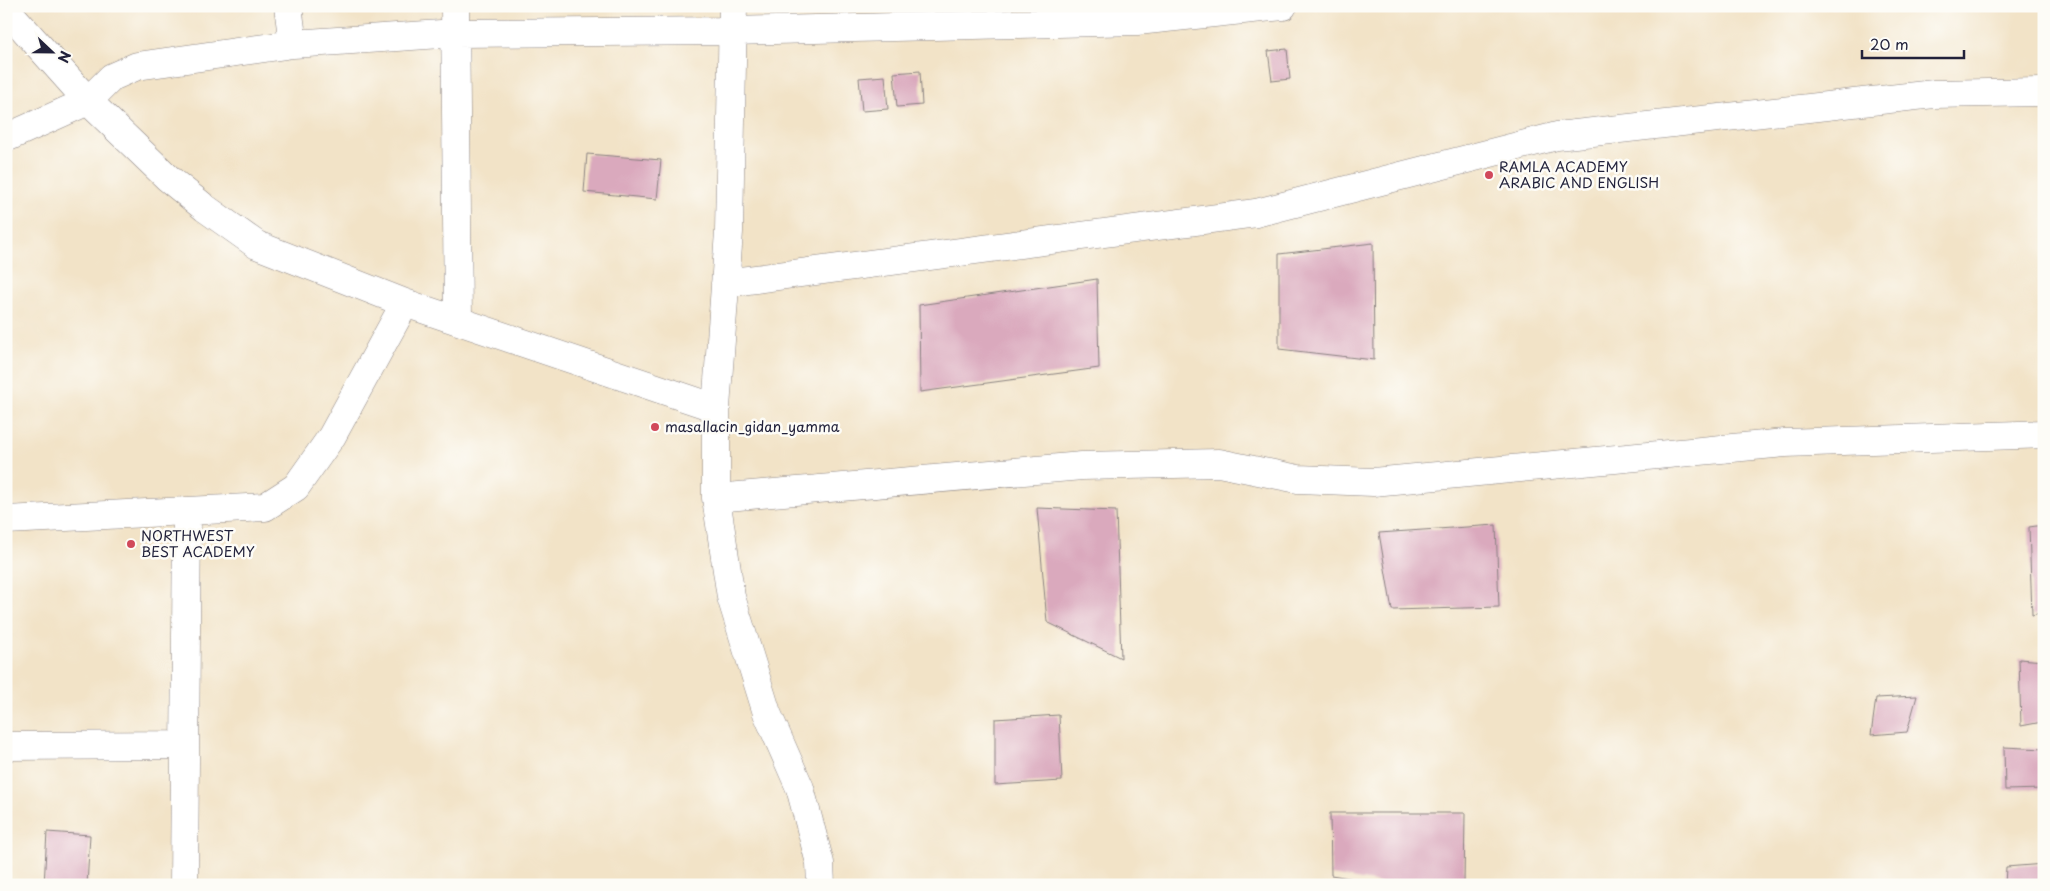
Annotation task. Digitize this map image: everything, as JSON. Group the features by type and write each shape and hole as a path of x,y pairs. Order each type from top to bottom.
{"street":[{"path":"288,6 293,44"},
{"path":"455,6 458,320"},
{"path":"6,138 88,100 112,77 137,66 293,44 733,18 1137,21 1283,6"},
{"path":"6,9 88,100 168,178 205,208 257,245 404,302 716,408"},
{"path":"733,18 729,232 716,408 716,498 731,597 767,713 800,788 820,863 821,885"},
{"path":"725,283 1256,213 1556,136 1934,94 2044,92"},
{"path":"6,520 265,507 296,487 332,436 404,302"},
{"path":"716,498 1072,467 1150,464 1219,463 1298,479 1373,482 1786,443 2044,434"},
{"path":"184,885 187,511"},
{"path":"6,746 185,745"}],"building":[{"path":"1287,49 1290,79 1272,81 1268,51"},
{"path":"920,71 922,105 897,107 894,73"},
{"path":"885,76 888,109 862,111 859,78"},
{"path":"587,154 661,160 657,199 584,192"},
{"path":"1373,243 1374,360 1279,349 1279,254"},
{"path":"1097,279 1099,368 920,392 919,305"},
{"path":"1037,508 1116,511 1121,658 1047,622"},
{"path":"1496,525 1499,607 1392,610 1379,533"},
{"path":"2044,525 2044,612 2032,615 2029,527"},
{"path":"2019,659 2044,661 2044,711 2042,711 2042,722 2021,726"},
{"path":"1917,696 1907,732 1871,735 1876,698"},
{"path":"1059,715 1062,781 995,785 995,719"},
{"path":"2004,747 2044,749 2044,789 2005,790"},
{"path":"1330,813 1465,813 1464,885 1392,885 1331,875"},
{"path":"47,832 90,835 87,885 44,885"},
{"path":"2044,864 2044,885 2005,885 2006,867"}],"place":[{"name":"RAMLA ACADEMY ARABIC AND ENGLISH","path":"1489,175"},
{"name":"masallacin_gidan_yamma","path":"655,427"},
{"name":"NORTHWEST BEST ACADEMY","path":"131,544"}]}
